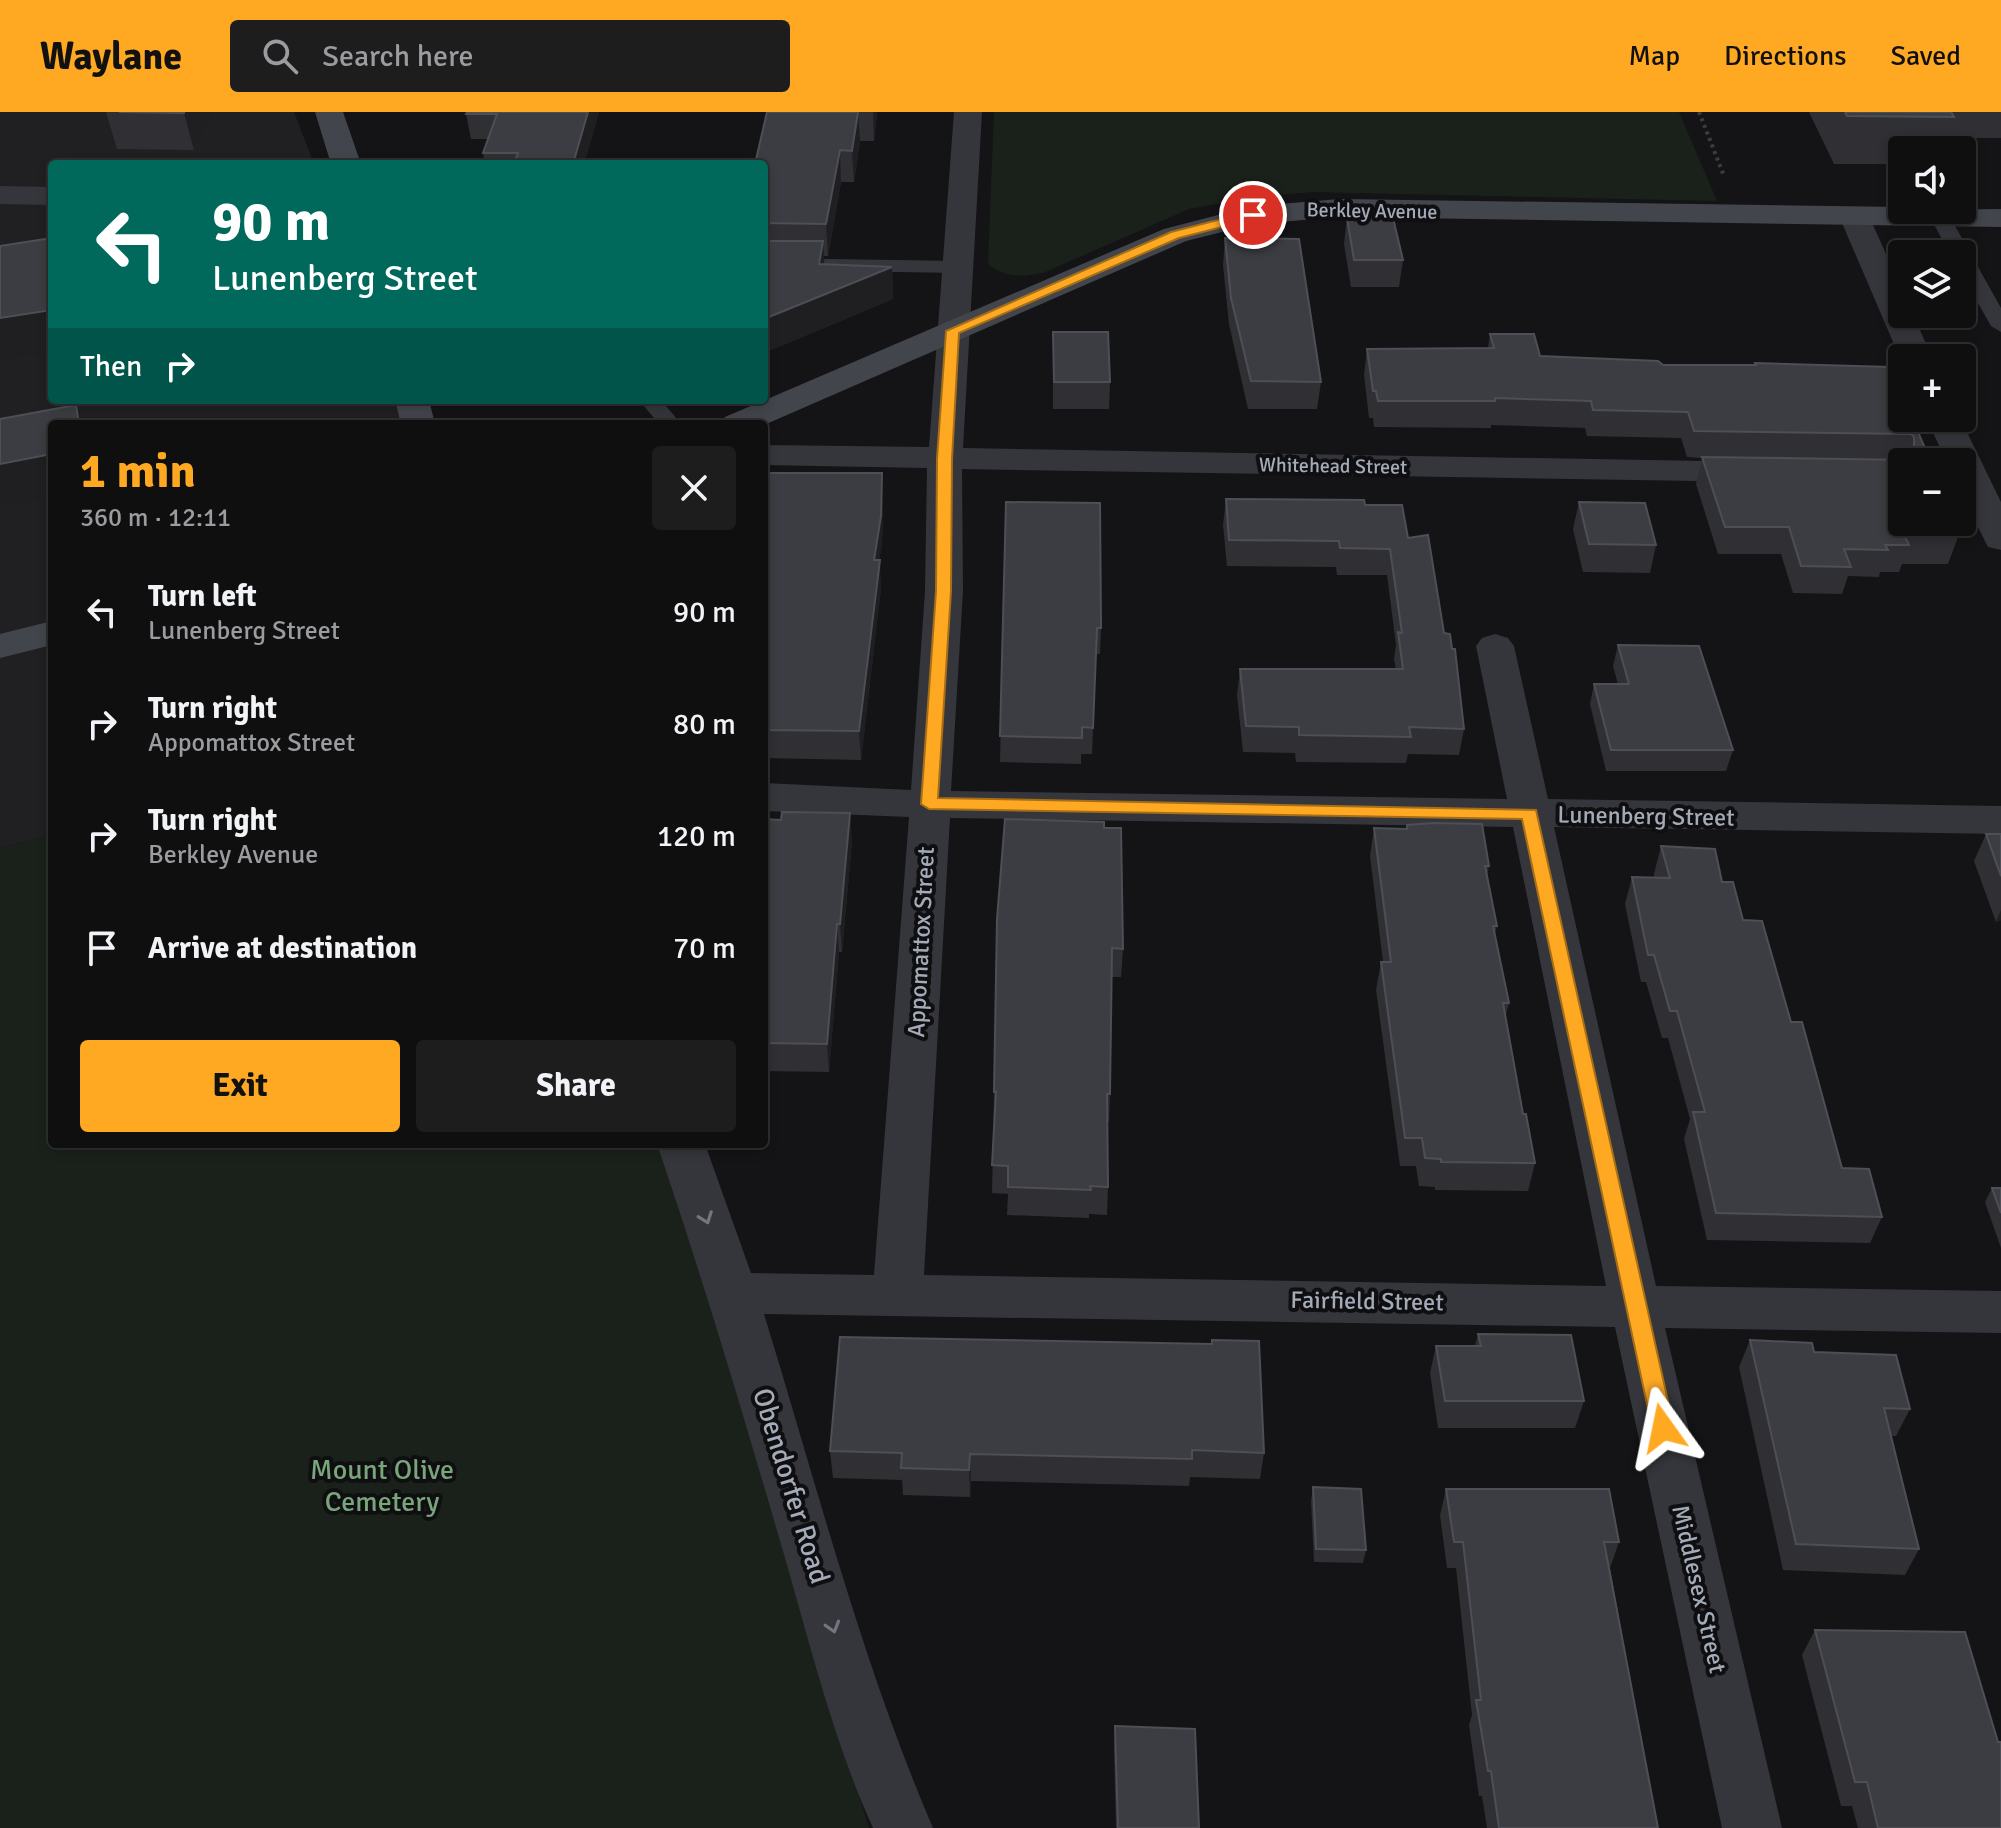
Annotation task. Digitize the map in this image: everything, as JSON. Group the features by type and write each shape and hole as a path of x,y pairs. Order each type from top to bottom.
{"street":[{"path":"329,112 345,160"},
{"name":"Appomattox Street","path":"898,1293 908,1181 944,591 945,459 968,112"},
{"path":"0,195 48,196"},
{"name":"Berkley Avenue","path":"746,420 1175,235 1253,215 1340,208 1888,216"},
{"path":"1854,216 1910,344"},
{"name":"Berkley Avenue","path":"1976,218 2001,218"},
{"path":"1952,432 1978,475 2001,539"},
{"name":"Whitehead Street","path":"768,455 1792,473"},
{"path":"0,646 48,634"},
{"name":"Middlesex Street","path":"1495,646 1635,1305 1752,1828"},
{"name":"Lunenberg Street","path":"768,797 929,804 2001,820"},
{"name":"Obendorfer Road","path":"682,1148 733,1293 856,1704 884,1787 903,1828"},
{"name":"Fairfield Street","path":"733,1293 898,1293 2001,1312"}],"lane":[{"path":"768,264 960,267"},
{"path":"1976,284 1999,326"},
{"path":"653,404 667,420"}],"path":[{"path":"1699,112 1739,215"}],"shaded area":[{"path":"0,112 294,112 312,160 48,160 48,404 409,404 415,420 48,420 48,835 0,848"}],"green space":[{"path":"994,112 1679,112 1717,201 1314,192 1262,196 1189,209 1043,273 1014,275 988,264"},
{"name":"Mount Olive Cemetery","path":"48,835 48,1148 662,1148 869,1828 0,1828 0,848"}],"building":[{"path":"588,112 574,160 515,160 518,153 483,153 497,114 466,114"},
{"path":"767,112 858,112 852,151 840,150 826,224 768,223 768,160 756,160"},
{"path":"1845,112 1951,112 1954,117 1847,116"},
{"path":"1347,218 1393,218 1403,260 1354,260"},
{"path":"1225,238 1299,239 1321,382 1251,381 1231,298"},
{"path":"48,239 48,311 0,318 0,246"},
{"path":"768,241 823,241 819,264 892,267 768,317"},
{"path":"1053,332 1108,332 1110,382 1054,382"},
{"path":"1490,334 1534,334 1540,356 1658,361 1663,365 1755,363 1888,367 1888,432 1918,432 1925,448 1914,448 1911,434 1694,431 1688,412 1593,410 1591,401 1495,398 1495,401 1378,401 1376,391 1373,391 1367,349 1494,348"},
{"path":"76,405 78,420 48,420 48,455 0,464 0,419"},
{"path":"1702,457 1888,460 1888,536 1958,537 1905,537 1909,545 1885,545 1888,550 1844,549 1851,567 1801,566 1789,527 1725,527"},
{"path":"769,473 882,473 881,516 874,560 880,560 859,731 768,730"},
{"path":"1226,499 1364,500 1365,505 1402,505 1408,538 1428,535 1444,633 1450,634 1452,649 1455,649 1464,729 1409,727 1411,737 1299,735 1299,727 1246,726 1240,669 1403,669 1398,632 1402,633 1390,549 1340,548 1339,541 1229,540"},
{"path":"1006,502 1100,503 1101,628 1097,628 1093,728 1082,727 1082,738 1000,736"},
{"path":"1579,502 1645,503 1656,545 1589,544"},
{"path":"1618,645 1699,646 1733,750 1611,750 1594,684 1629,684"},
{"path":"782,812 850,813 827,1044 768,1043 768,819 781,820"},
{"path":"1005,819 1104,822 1104,828 1121,828 1123,949 1112,948 1110,1094 1107,1094 1108,1187 1090,1186 1091,1190 1008,1187 1008,1166 992,1165 996,1092 997,919"},
{"path":"1482,824 1489,866 1485,866 1497,926 1493,926 1509,1003 1503,1003 1535,1163 1441,1162 1441,1159 1425,1158 1422,1138 1405,1138 1381,962 1391,962 1374,828 1407,829 1407,825"},
{"path":"1986,834 2001,834 2001,876"},
{"path":"1661,846 1715,849 1722,882 1733,882 1743,920 1762,921 1791,1022 1802,1022 1842,1168 1869,1169 1882,1217 1716,1213 1693,1112 1705,1112 1677,1011 1670,1011 1654,955 1648,955 1632,877 1670,878"},
{"path":"1992,1188 2001,1188 2001,1213"},
{"path":"1478,1334 1571,1335 1584,1401 1445,1401 1436,1346 1481,1346"},
{"path":"840,1337 1212,1344 1212,1340 1259,1341 1264,1453 1192,1450 1192,1459 970,1454 969,1470 901,1468 902,1453 830,1451"},
{"path":"1750,1340 1812,1343 1814,1352 1896,1355 1910,1409 1884,1408 1919,1549 1796,1544"},
{"path":"1313,1487 1361,1489 1366,1550 1316,1549"},
{"path":"1446,1489 1609,1489 1619,1542 1604,1542 1658,1828 1499,1828 1476,1700 1481,1700 1463,1542 1454,1542"},
{"path":"1815,1630 1965,1632 1998,1742 2001,1742 2001,1828 1878,1828 1867,1782 1855,1782"},
{"path":"1115,1726 1195,1729 1199,1828 1118,1828"}],"route":[{"path":"1253,215 1175,235 952,331 945,459 944,591 929,804 1530,814 1663,1428"}]}
